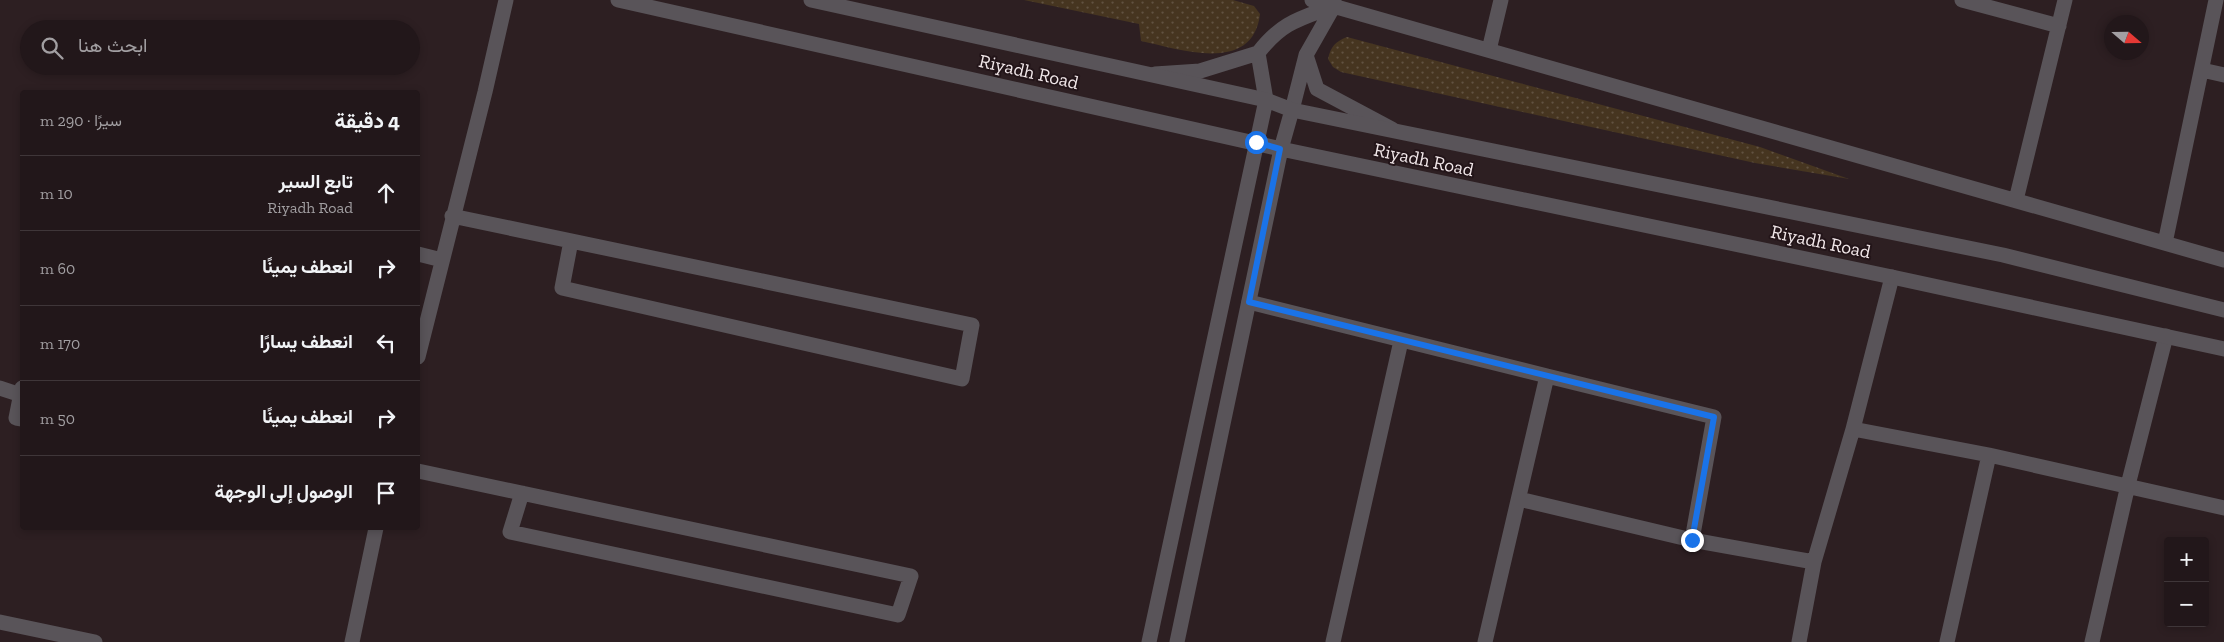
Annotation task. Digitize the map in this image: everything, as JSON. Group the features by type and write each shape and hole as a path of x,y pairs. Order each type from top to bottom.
{"street":[{"path":"420,349 452,216 485,92 506,0"},
{"name":"Riyadh Road","path":"618,0 1256,142 1280,149 1892,276 2224,349"},
{"path":"811,0 1266,100 1292,110 2003,255 2224,310"},
{"path":"1489,50 1501,0"},
{"path":"1962,0 2059,26"},
{"path":"2016,200 2065,0"},
{"path":"2165,243 2216,0"},
{"path":"1144,74 1200,71 1258,53 1269,38 1288,23 1315,6 1336,3 1489,50 2224,260"},
{"path":"1177,642 1280,149 1306,56 1336,3"},
{"path":"1315,6 1321,30"},
{"path":"1149,642 1266,100 1258,53"},
{"path":"1306,56 1317,89 1394,130"},
{"path":"2202,70 2224,75"},
{"path":"452,216 571,241 972,326 962,379 562,288 571,241"},
{"path":"420,254 442,260"},
{"path":"1799,642 1814,562 1853,429 1892,276"},
{"path":"1249,302 1714,417 1692,540"},
{"path":"2092,642 2128,485 2166,336"},
{"path":"1332,642 1401,341"},
{"path":"1485,642 1547,376"},
{"path":"0,388 20,391"},
{"path":"20,400 16,418 20,419"},
{"path":"1853,429 1989,455 2224,508"},
{"path":"1947,642 1989,455"},
{"path":"420,471 522,493 551,500 911,576 898,615 888,613 510,532 522,493"},
{"path":"1519,499 1692,540 1814,562"},
{"path":"352,642 376,530"},
{"path":"0,622 94,642"}],"shaded area":[{"path":"1024,0 1233,0 1254,6 1260,14 1254,33 1244,45 1229,51 1212,53 1194,52 1141,41 1139,24"},
{"path":"1347,37 1760,147 1849,179 1755,163 1341,72 1333,67 1328,59 1334,45"}],"route":[{"path":"1256,142 1280,149 1249,302 1714,417 1692,540"}]}
